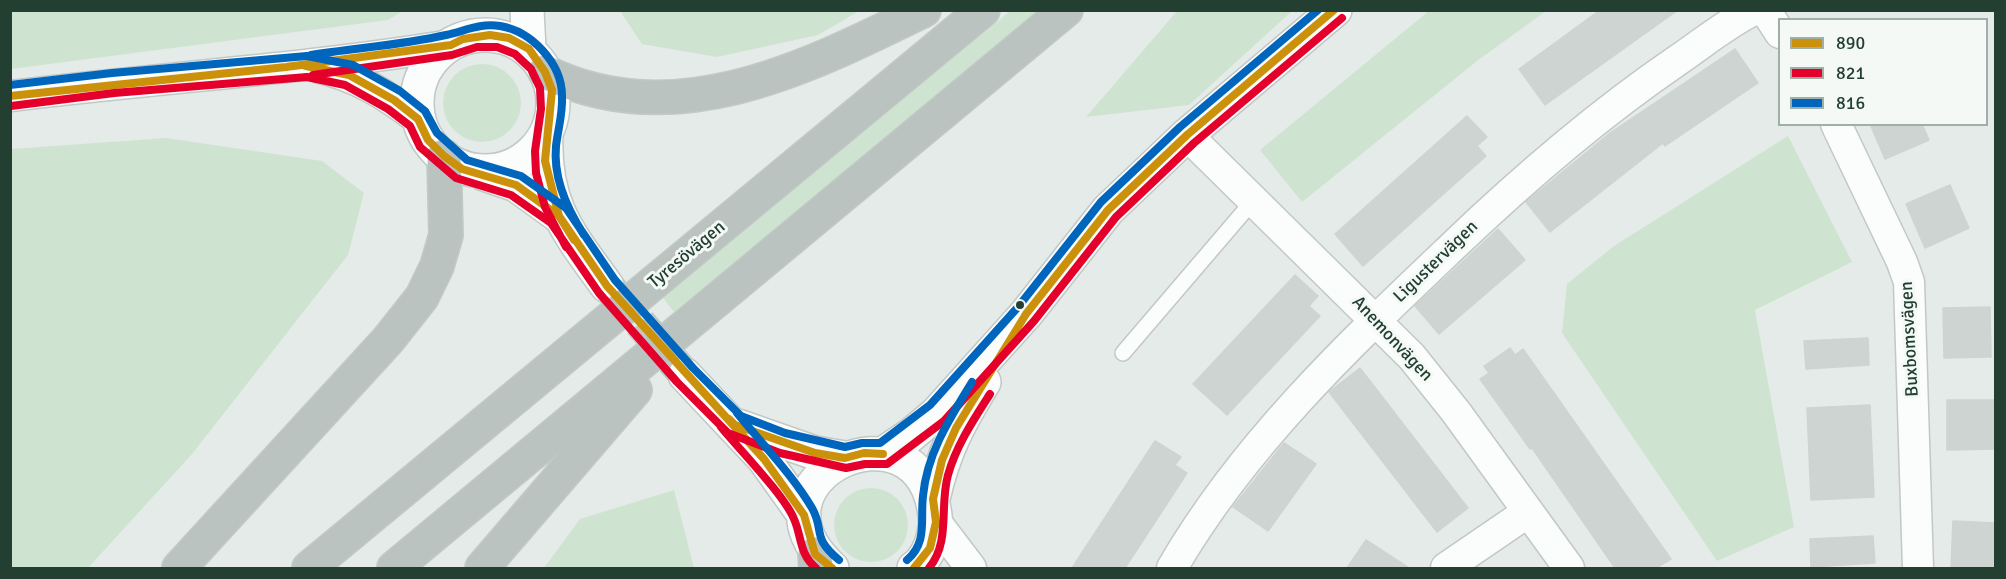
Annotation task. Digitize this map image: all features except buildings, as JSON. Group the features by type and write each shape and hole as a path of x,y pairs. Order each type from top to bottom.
{"highway":[{"path":"537,60 585,88 630,96 680,97 729,90 782,74 834,54 924,10"},
{"name":"Tyresövägen","path":"309,568 982,10"},
{"path":"394,568 1066,10"},
{"path":"178,568 388,340 422,297 437,266 446,235 444,156"},
{"path":"482,568 704,311"}],"street":[{"path":"487,10 457,42 430,64 418,90 418,119 428,140 462,169 516,185 559,216 607,286"},
{"path":"527,10 537,60 552,90 545,161 559,216"},
{"path":"883,454 897,446 937,413 1026,314 1108,210 1187,135 1335,10"},
{"name":"Ligustervägen","path":"1172,568 1213,501 1283,414 1376,319 1539,164 1584,127 1671,64 1754,10"},
{"path":"1765,10 1778,31"},
{"path":"10,96 113,83 308,66 457,42 490,34 509,38 537,60"},
{"path":"308,66 350,75 368,84 418,119"},
{"name":"Buxbomsvägen","path":"1837,126 1902,262 1909,282 1918,568"},
{"path":"484,174 506,168 530,155 546,133"},
{"name":"Anemonvägen","path":"1187,135 1412,357 1456,412 1569,568"},
{"path":"914,568 930,548 942,460 956,428 1026,314"},
{"path":"685,375 735,425 764,459 804,515"},
{"path":"735,425 804,450 845,458"},
{"path":"821,564 807,533 804,515 807,496 815,481 845,458 864,453 883,454 906,462 923,479 934,511 971,568"},
{"path":"1446,568 1528,512"}],"lane":[{"path":"1123,353 1253,201"}],"green space":[{"path":"1430,10 1546,11 1477,61 1302,202 1260,150"},
{"path":"10,11 403,11 388,20 11,69"},
{"path":"620,11 859,11 818,35 717,57 642,44"},
{"path":"1010,11 1040,11 674,312 663,298"},
{"path":"1177,11 1292,11 1189,105 1086,117"},
{"path":"482,64 497,67 510,75 518,88 521,103 518,118 510,131 497,139 482,142 467,139 454,131 446,118 443,103 446,88 454,75 467,67"},
{"path":"1788,136 1852,262 1755,310 1794,527 1717,561 1562,333 1567,284 1614,246"},
{"path":"166,138 322,161 364,193 348,255 192,454 88,568 11,568 11,149"},
{"path":"864,488 878,488 892,494 902,504 908,518 906,539 892,556 878,562 864,562 850,556 840,546 834,532 834,518 840,504 850,494"},
{"path":"674,490 694,568 544,568 580,519"}],"tunnel":[{"path":"608,286 685,375"}],"transit line":[{"name":"816","path":"10,85 112,73 307,56 353,65 400,91 425,111 437,133 467,160 521,176 566,208 615,280 693,368 741,416 785,433 845,447 862,443 880,443 930,405 1018,307 1101,202 1180,127 1318,10"},
{"name":"890","path":"914,568 930,548 936,522 933,499 942,460 956,428 1026,314 1108,210 1187,135 1334,10"},
{"name":"821","path":"11,106 114,93 307,77 345,85 388,109 410,126 420,147 456,178 511,195 551,223 599,293 677,382 728,433 780,453 846,468 865,464 887,464 944,421 1034,321 1116,217 1194,143 1342,18"},
{"name":"816","path":"311,55 413,41 485,26 500,26 523,34 543,50 557,72 561,84 561,115 556,146 557,170 567,204 584,235"},
{"name":"890","path":"10,96 286,67 451,45 463,39 490,35 509,38 529,49 545,72 552,90 545,161 559,216 607,286 764,459 804,515 815,554 832,568"},
{"name":"821","path":"313,75 452,55 477,47 497,47 515,54 531,69 540,88 541,109 535,151 536,173 545,207 566,247"},
{"name":"890","path":"306,66 349,75 394,100 418,119 428,140 444,156 462,169 516,185 559,216 574,240"},
{"name":"816","path":"907,560 918,546 922,530 925,480 934,451 972,382"},
{"name":"821","path":"929,568 940,547 946,487 951,464 966,433 990,394"},
{"name":"816","path":"737,413 804,495 816,516 822,540 839,560"},
{"name":"890","path":"729,419 735,425 815,453 845,458 864,453 883,454"},
{"name":"821","path":"721,427 789,509 797,526 804,551 816,568"}]}
